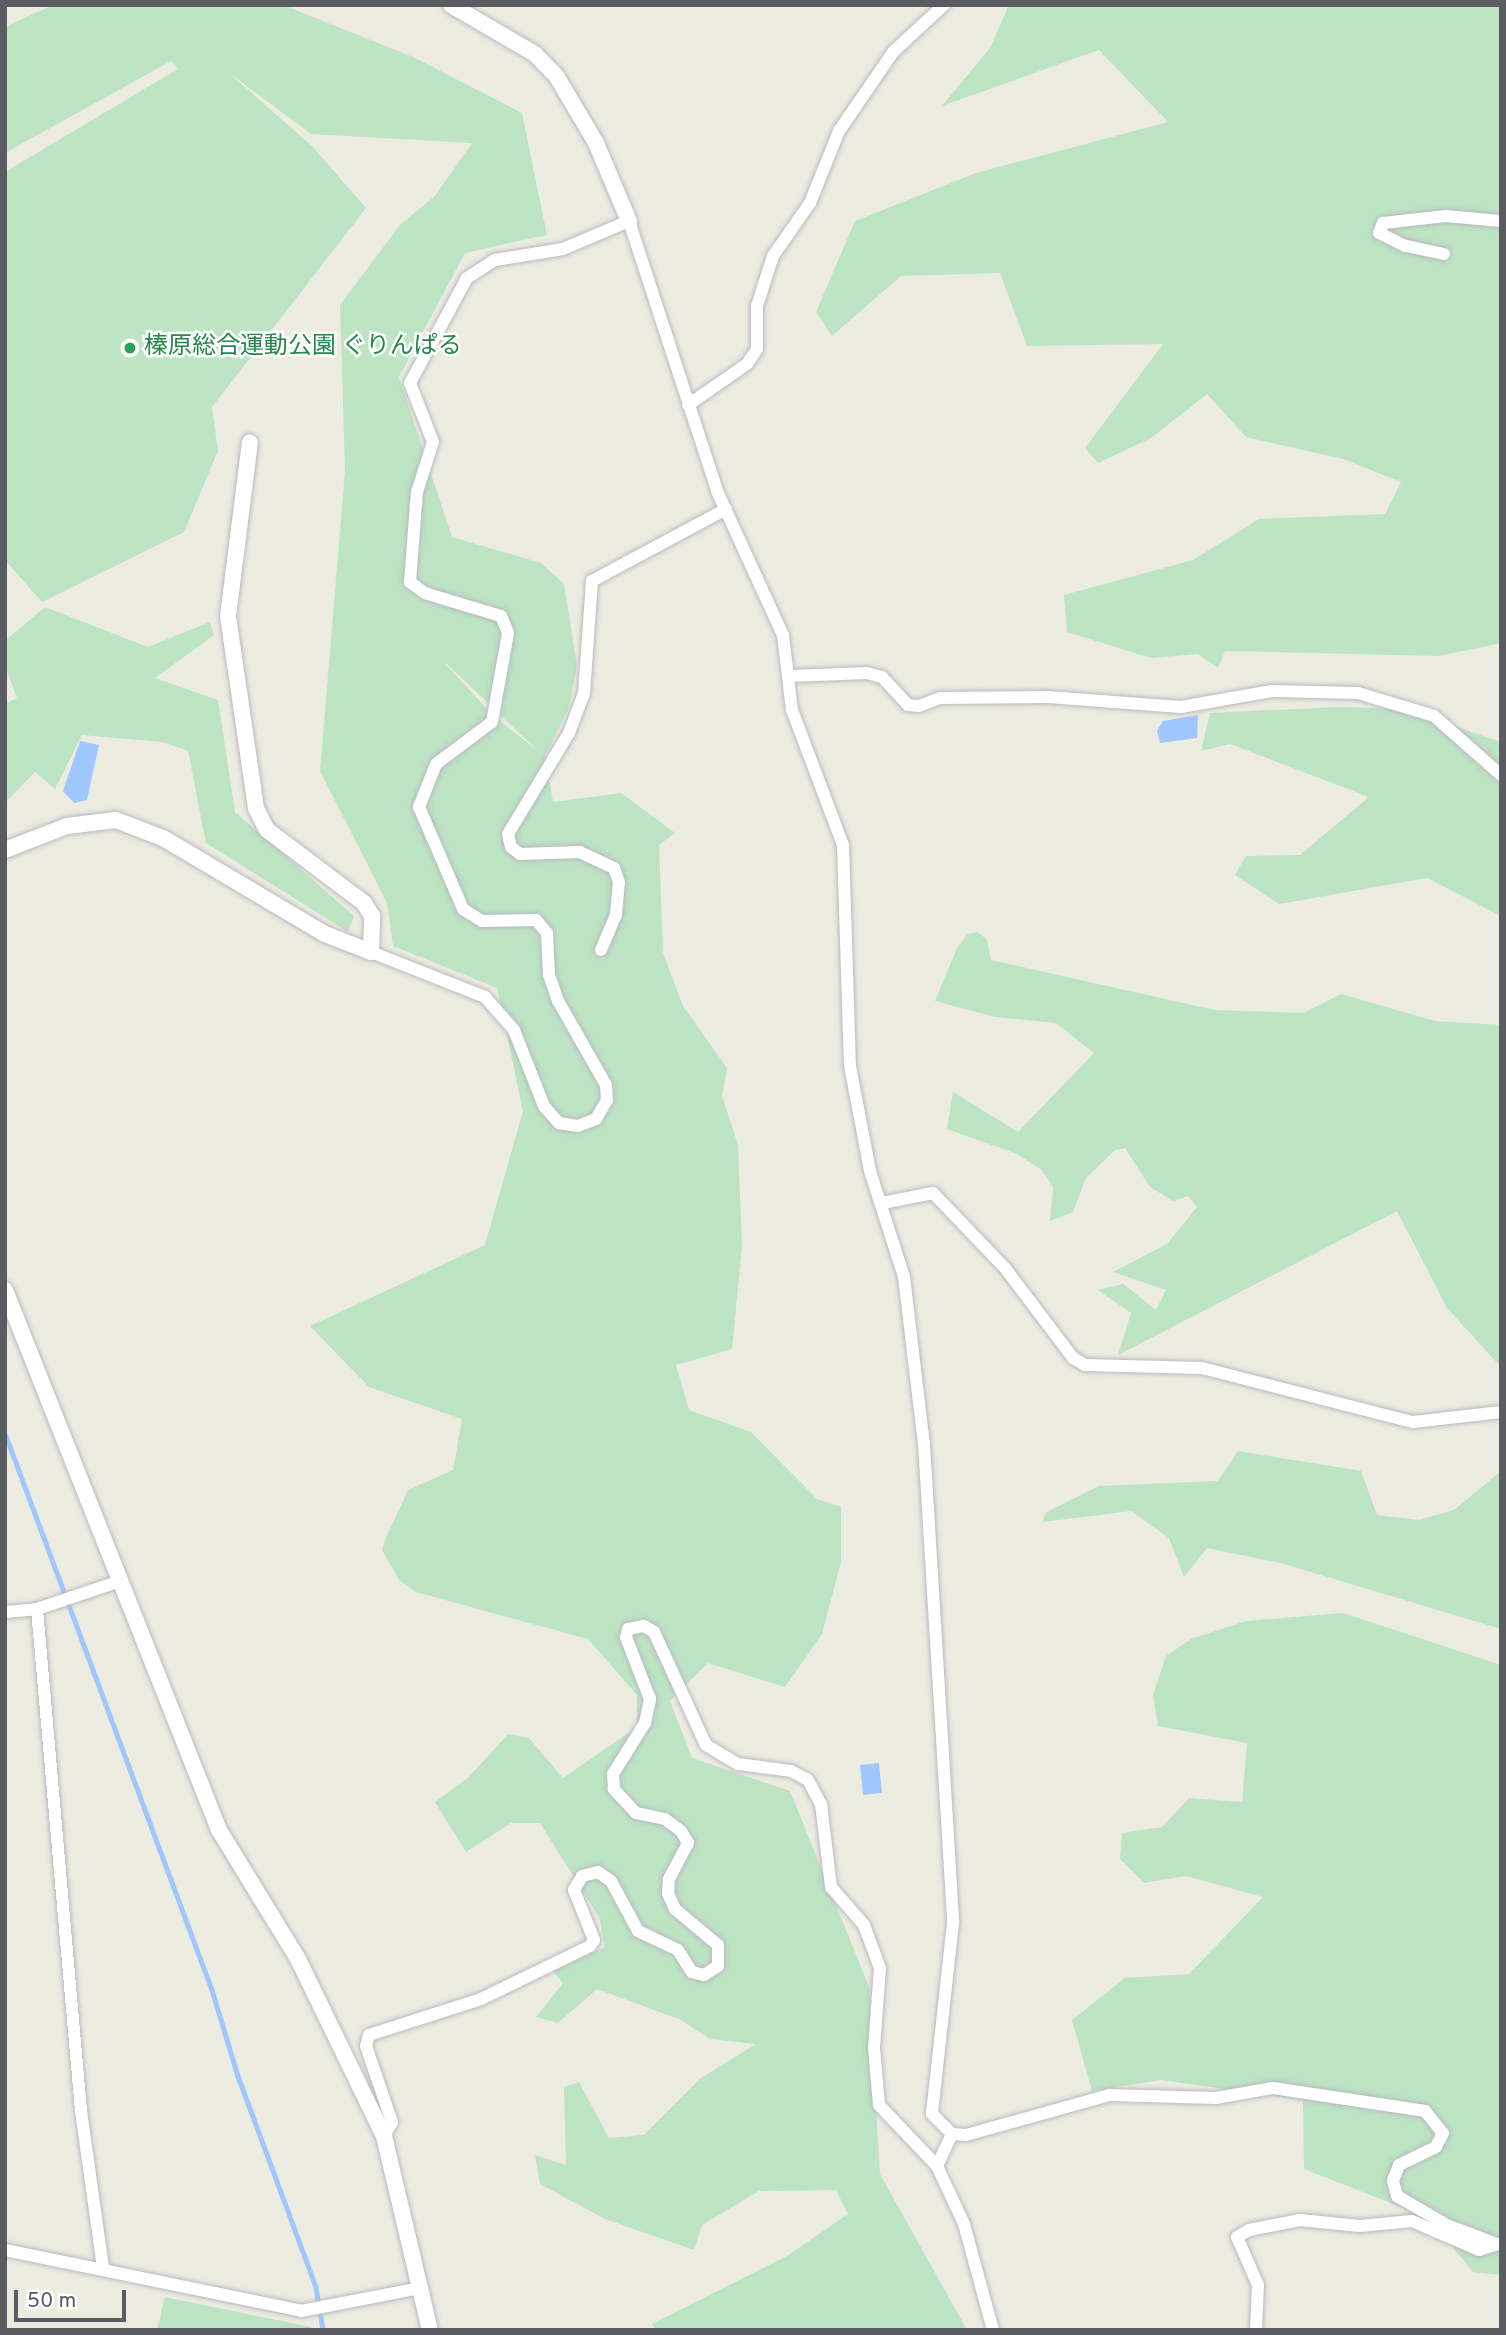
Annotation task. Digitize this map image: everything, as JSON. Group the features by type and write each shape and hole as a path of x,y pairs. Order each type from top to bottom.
{"street":[{"path":"451,5 535,54 557,78 596,143 629,221 688,405 726,509 783,635 792,710 809,767 843,845 850,1066 870,1171 904,1277 923,1444 953,1923 932,2114 952,2134 966,2135 1109,2095 1216,2098 1273,2088 1425,2111 1443,2133 1436,2147 1399,2165 1393,2181 1397,2196 1447,2225 1499,2244"},
{"path":"688,405 747,364 757,349 757,306 773,256 810,203 839,131 893,52 944,5"},
{"path":"1444,254 1405,246 1378,233 1383,223 1446,216 1501,221"},
{"path":"5,850 67,826 116,820 163,838 325,933 485,997 514,1030 544,1106 559,1123 578,1126 596,1119 607,1100 606,1085 558,1001 549,975 547,933 536,920 482,921 463,908 419,807 421,790 436,764 492,722 508,633 501,616 425,593 410,582 417,492 433,442 410,383 467,278 495,260 563,249 629,221"},
{"path":"250,442 228,616 256,808 267,830 364,903 372,916 371,952"},
{"path":"601,950 616,915 619,882 614,867 580,852 520,854 511,847 508,834 569,733 584,693 587,596 592,581 726,509"},
{"path":"790,676 867,673 882,677 908,705 919,706 940,698 1048,696 1181,708 1272,691 1357,692 1434,716 1501,775"},
{"path":"882,1203 933,1193 1006,1268 1073,1358 1085,1365 1202,1368 1413,1422 1501,1412"},
{"path":"5,1290 117,1582 219,1830 298,1959 384,2136 430,2330"},
{"path":"5,1612 37,1609 117,1582"},
{"path":"37,1609 80,2098 103,2268"},
{"path":"384,2136 392,2122 366,2046 369,2035 481,1999 590,1946 594,1940 574,1890 582,1876 598,1872 611,1881 638,1931 678,1950 692,1972 704,1975 718,1966 718,1945 675,1909 668,1893 669,1879 688,1843 681,1831 665,1819 636,1813 614,1789 613,1774 645,1723 650,1699 626,1637 628,1629 637,1625 654,1632 706,1745 738,1764 791,1771 808,1780 815,1792 827,1828 825,1869 831,1887 864,1925 880,1968 874,2048 879,2105 937,2166 964,2224 993,2330"},
{"path":"937,2166 952,2134"},
{"path":"1256,2330 1258,2285 1237,2237 1249,2230 1300,2220 1360,2226 1412,2221 1479,2250 1499,2244"},
{"path":"5,2250 103,2268 301,2311 421,2288"}],"green space":[{"path":"53,5 283,5 413,57 522,113 547,235 465,253 399,377 452,537 541,563 564,584 577,666 569,708 545,756 553,802 621,793 675,833 659,845 663,953 683,1006 727,1068 722,1096 738,1145 742,1247 732,1349 676,1365 689,1410 751,1432 817,1499 841,1507 841,1562 822,1634 785,1687 708,1663 670,1701 692,1758 790,1791 869,1987 880,2174 967,2330 656,2330 652,2324 787,2256 848,2214 836,2190 759,2191 702,2225 694,2250 605,2219 540,2184 535,2155 566,2165 564,2087 579,2082 609,2138 644,2135 701,2078 756,2044 710,2039 681,2020 597,1989 558,2023 536,2017 563,1983 553,1971 605,1947 599,1917 540,1823 511,1823 466,1852 435,1802 468,1778 508,1734 529,1738 563,1778 637,1727 637,1695 588,1639 416,1592 399,1580 382,1550 386,1538 408,1490 453,1470 462,1419 369,1387 310,1326 485,1245 523,1111 497,988 393,946 387,903 320,771 345,471 340,305 400,225 435,196 472,143 311,134 229,73 313,147 366,208 212,407 218,451 184,532 42,602 5,560 5,172 178,69 171,61 5,153 5,27","holes":["446,663 537,750 492,715"]},
{"path":"1009,5 1501,5 1501,643 1439,656 1225,651 1218,668 1198,654 1151,658 1067,632 1064,595 1193,560 1259,519 1385,514 1401,482 1343,459 1246,437 1207,394 1151,438 1098,463 1085,448 1163,344 1027,346 1000,273 901,276 832,336 816,312 855,221 976,173 1168,122 1099,50 942,106 990,48"},
{"path":"45,607 148,647 210,622 214,635 155,678 218,700 235,812 354,916 348,932 206,843 188,751 163,742 82,735 55,789 35,772 5,803 5,704 17,698 5,666 5,641"},
{"path":"1339,707 1405,709 1501,742 1501,916 1427,878 1279,904 1235,875 1246,856 1300,855 1369,797 1230,744 1201,751 1210,713"},
{"path":"978,932 987,940 991,960 1214,1010 1304,1013 1341,994 1435,1021 1501,1025 1501,1367 1447,1308 1397,1211 1118,1355 1131,1313 1098,1290 1123,1284 1156,1310 1166,1290 1113,1272 1167,1244 1197,1207 1188,1196 1173,1201 1150,1187 1125,1148 1115,1150 1086,1178 1073,1212 1050,1221 1053,1187 1042,1170 1017,1154 947,1129 953,1092 1018,1132 1094,1053 1056,1023 995,1017 935,1001 957,948 968,934"},
{"path":"1238,1451 1361,1471 1377,1515 1419,1520 1454,1510 1501,1471 1501,1629 1284,1564 1207,1548 1184,1577 1169,1538 1131,1511 1043,1522 1045,1513 1099,1486 1218,1481"},
{"path":"1343,1613 1501,1665 1501,2275 1473,2272 1429,2218 1304,2169 1303,2100 1161,2080 1092,2091 1072,2020 1125,1978 1189,1974 1263,1897 1186,1876 1144,1883 1120,1859 1122,1833 1162,1827 1189,1798 1242,1802 1247,1743 1158,1726 1153,1695 1166,1656 1191,1639 1246,1621"},
{"path":"165,2297 311,2327 311,2330 157,2330"}],"water":[{"path":"1198,715 1197,738 1160,743 1157,731 1163,721"},
{"path":"80,741 99,745 87,800 74,803 63,791"},
{"path":"879,1763 882,1793 863,1795 860,1765"}],"waterway":[{"path":"5,1433 212,1990 238,2076 316,2287 323,2330"}],"place":[{"name":"榛原総合運動公園 ぐりんぱる","path":"130,348"}]}
